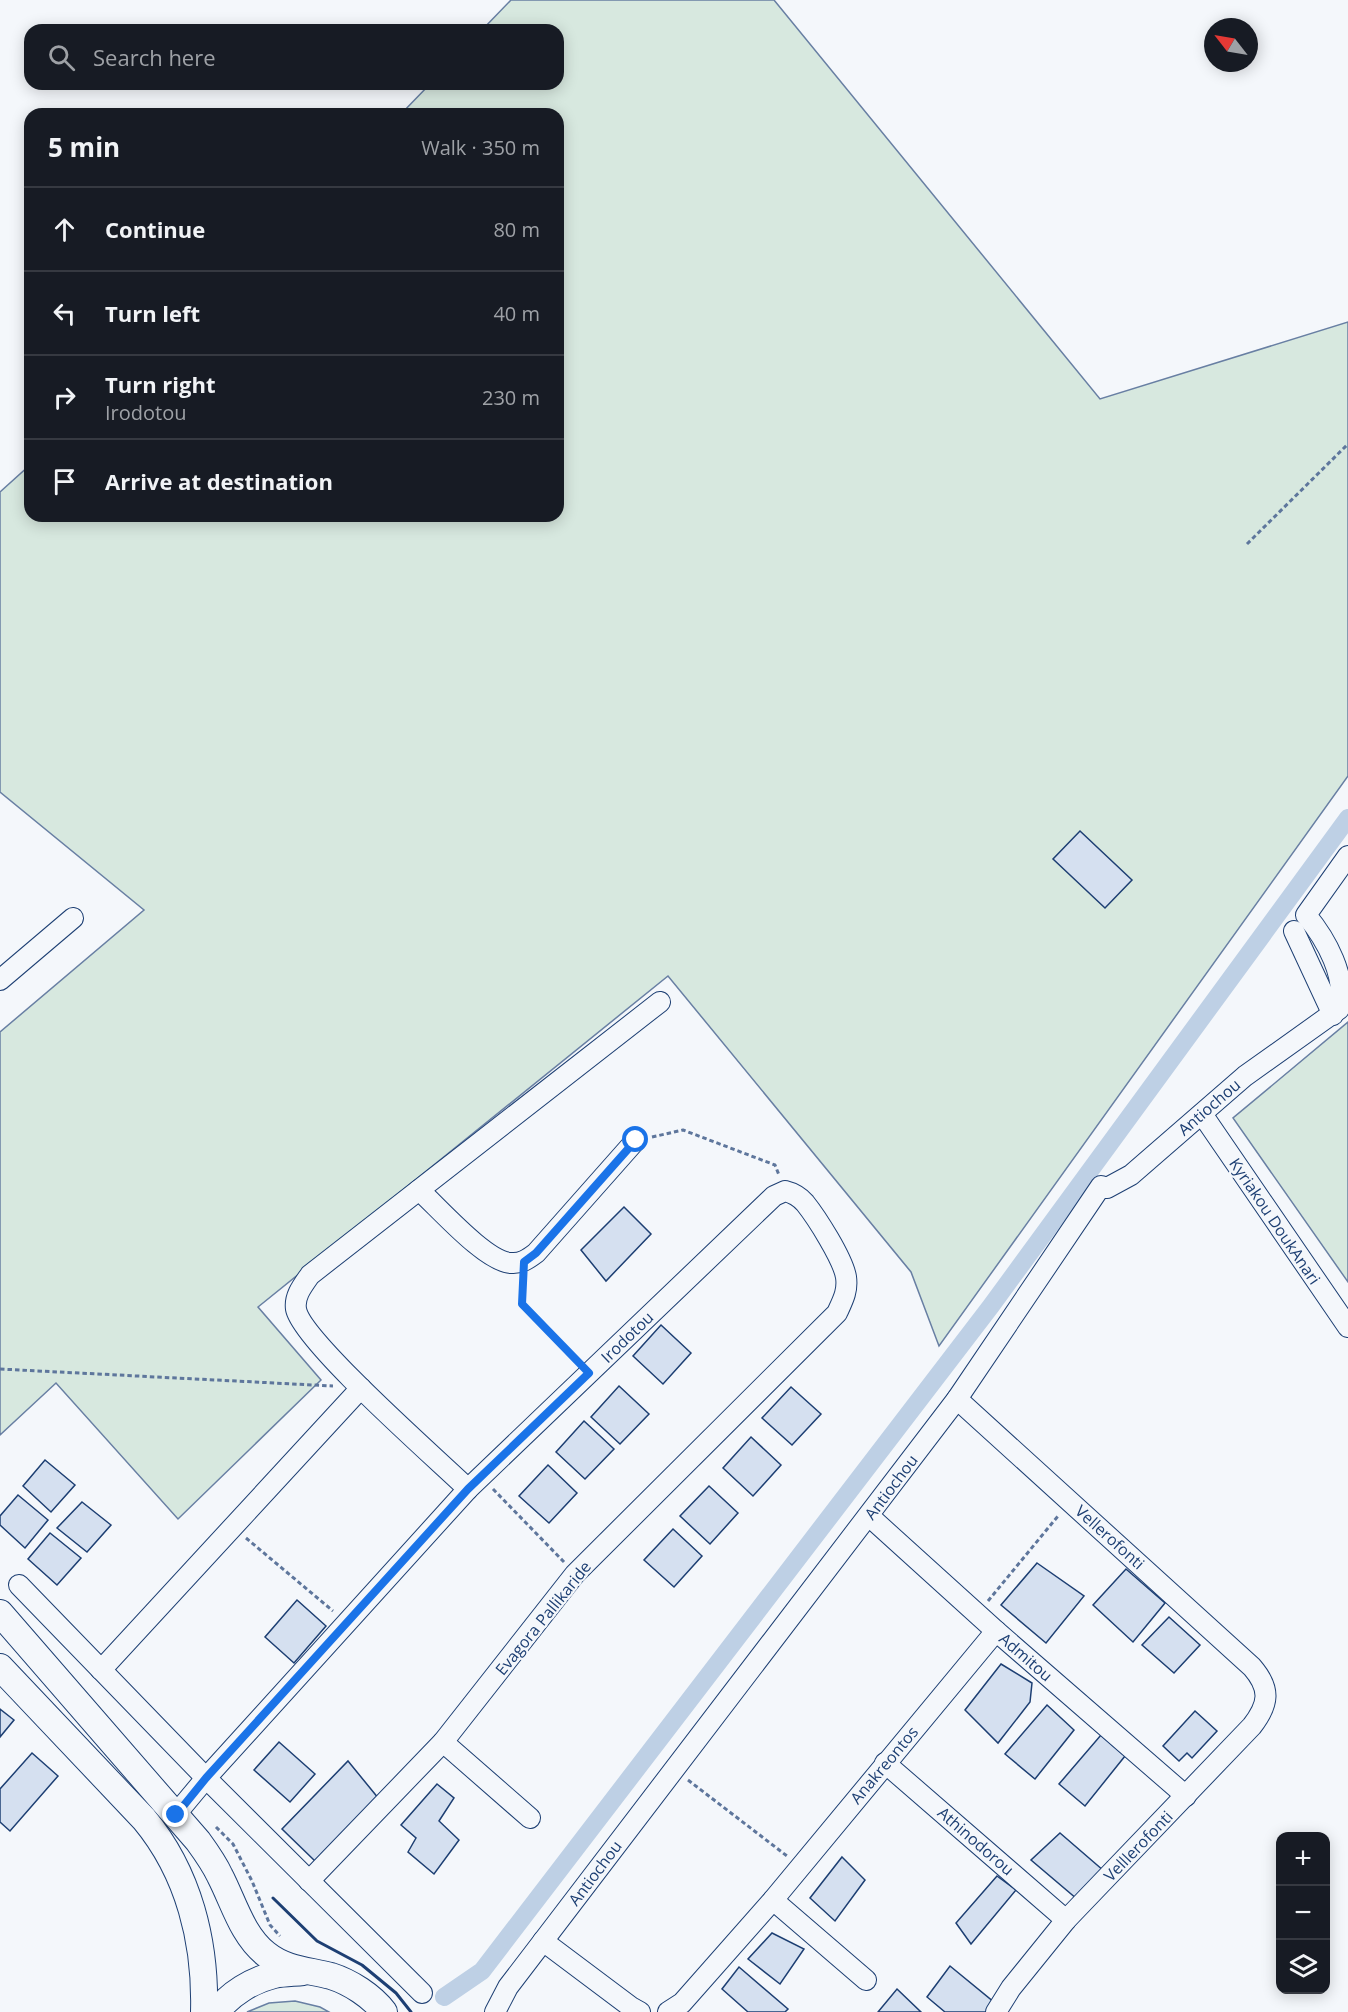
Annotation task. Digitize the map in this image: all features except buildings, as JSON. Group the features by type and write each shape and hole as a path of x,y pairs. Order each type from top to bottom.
{"main road":[{"path":"0,1613 176,1815 213,1861 243,1926 253,1941 276,1961 303,1972"},
{"path":"0,1667 144,1819 163,1845 180,1878 197,1924 203,1966 204,2012"},
{"path":"217,2012 245,1986 273,1975 303,1972 332,1976 358,1988 384,2012"}],"street":[{"path":"1294,931 1333,1015 1346,994 1342,975 1331,950 1306,915 1348,856"},
{"path":"0,980 73,918"},
{"path":"474,1483 362,1388 313,1337 299,1318 296,1306 298,1295 310,1275 660,1002"},
{"name":"Antiochou","path":"495,2012 508,1987 957,1399 1101,1186 1107,1188 1131,1175 1245,1076 1333,1015"},
{"name":"Kyriakou DoukAnari","path":"1202,1114 1348,1328"},
{"path":"419,1190 492,1257 511,1263 524,1262 536,1253 636,1140"},
{"name":"Irodotou","path":"176,1815 206,1778 474,1483 764,1205 774,1196 785,1191"},
{"name":"Evagora Pallikaride","path":"309,1881 443,1742 575,1574 837,1313 847,1294 846,1276 840,1258 805,1202 795,1194 785,1191"},
{"path":"101,1670 362,1388"},
{"name":"Vellerofonti","path":"957,1399 1252,1666 1260,1677"},
{"name":"Admitou","path":"868,1516 1186,1796"},
{"path":"19,1585 206,1778 422,1993"},
{"name":"Anakreontos","path":"668,2012 682,2002 773,1900 996,1631"},
{"name":"Velllerofonti","path":"996,2012 1011,1988 1066,1920 1186,1796 1263,1712 1266,1691 1260,1677"},
{"path":"443,1742 530,1818"},
{"name":"Athinodorou","path":"885,1763 1066,1920"},
{"path":"773,1900 866,1980"},
{"path":"543,1941 640,2012"}],"path":[{"path":"1247,544 1348,444"},
{"path":"636,1140 683,1130 775,1165 785,1191"},
{"path":"524,1262 522,1304 589,1373"},
{"path":"0,1369 362,1388"},
{"path":"474,1483 575,1574"},
{"path":"977,1614 1070,1502"},
{"path":"233,1527 347,1623"},
{"path":"674,1770 801,1866"}],"shaded area":[{"path":"511,0 774,0 1100,399 1348,322 1348,776 939,1346 911,1272 668,976 258,1307 321,1380 178,1519 56,1383 0,1435 0,1032 144,910 0,792 0,492 24,470 24,522 564,522 564,108 407,108 424,90 564,90 564,24 488,24"},
{"path":"1348,1022 1348,1282 1233,1118"},
{"path":"295,2001 320,2007 329,2012 247,2012 269,2003"}],"waterway":[{"path":"444,1997 482,1971 991,1306 1348,818"}],"wall":[{"path":"273,1898 317,1941 362,1965 396,1993 411,2012"}],"route":[{"path":"176,1815 206,1778 468,1489 589,1373 522,1304 524,1262 536,1253 636,1140"}]}
